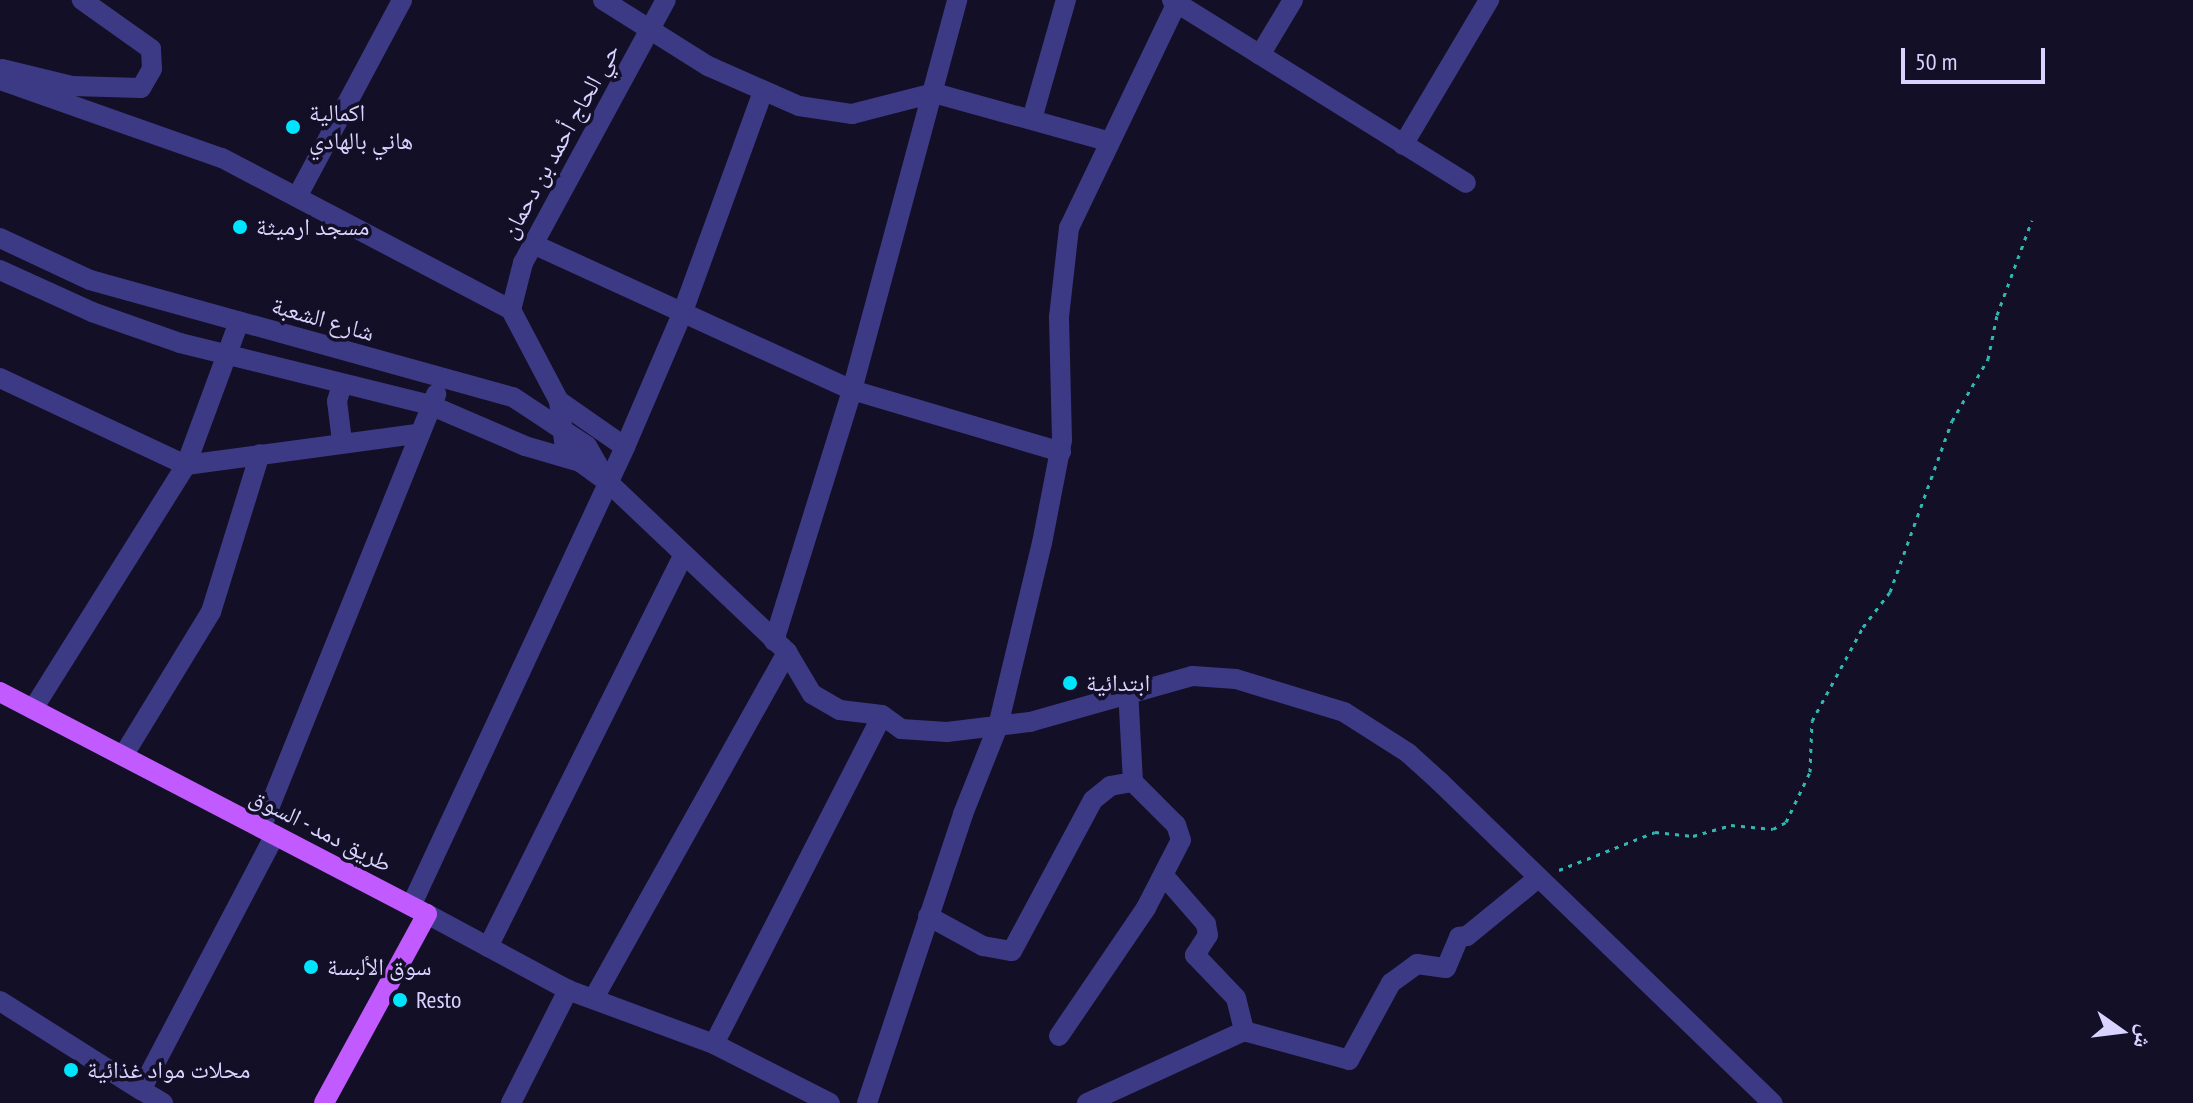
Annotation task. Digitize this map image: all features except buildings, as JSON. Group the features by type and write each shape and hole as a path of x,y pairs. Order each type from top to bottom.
{"main road":[{"name":"طريق دمد - السوق","path":"0,692 419,910"},
{"path":"324,1103 419,910"}],"street":[{"path":"0,68 72,86 141,88 152,69 151,49 82,0"},
{"path":"297,197 402,0"},
{"path":"603,0 762,94 799,106 852,114 934,93 1107,141"},
{"name":"حي الحاج أحمد بن دحمان","path":"511,310 516,280 533,244 666,0"},
{"path":"595,996 780,647 957,0"},
{"path":"1032,119 1066,0"},
{"path":"1260,55 1293,0"},
{"path":"1403,145 1489,0"},
{"path":"867,1103 928,916 998,726 1061,452 1063,253 1107,141 1176,1 1466,183"},
{"path":"0,80 194,146 511,310 559,401 560,432 566,457"},
{"path":"762,94 682,314 419,910 568,990 595,996 714,1044 830,1103"},
{"name":"شارع الشعبة","path":"0,238 52,265 239,322 513,397 560,432 587,446 608,482"},
{"path":"533,244 852,390 1061,452"},
{"path":"41,291 52,265"},
{"path":"0,270 41,291 226,356 430,405 525,446 566,457 608,482 780,647 812,694 840,710 882,715 901,729 947,732 1030,722 1128,691 1193,676 1236,679 1344,712 1408,753 1773,1103"},
{"path":"33,709 186,465 239,322"},
{"path":"0,378 186,465 342,441 415,434"},
{"path":"141,1090 268,831 415,434 443,378"},
{"path":"342,384 337,401 342,441"},
{"path":"559,401 625,447"},
{"path":"123,756 211,612 260,454"},
{"path":"488,947 684,554"},
{"path":"1059,1036 1165,877 1178,850 1179,831 1133,782 1128,691"},
{"path":"714,1044 882,715"},
{"path":"928,916 983,946 1012,951 1093,800 1110,786 1133,782"},
{"path":"1165,877 1206,924 1206,941 1195,955 1236,998 1244,1031"},
{"path":"1087,1103 1244,1031 1349,1060 1391,983 1417,964 1446,968 1459,937 1467,936 1537,879"},
{"path":"511,1103 568,990"},
{"path":"0,1001 163,1103"}],"path":[{"path":"1537,879 1655,832 1693,836 1731,825 1773,829 1786,822 1810,772 1812,721 1863,627 1890,592 1952,421 1988,359 1997,315 2032,220"}],"place":[{"name":"اكمالية هاني بالهادي","path":"293,127"},
{"name":"مسجد ارميثة","path":"240,227"},
{"name":"ابتدائية","path":"1070,683"},
{"name":"سوق الألبسة","path":"311,967"},
{"name":"Resto","path":"400,1000"},
{"name":"محلات مواد غذائية","path":"71,1070"}]}
